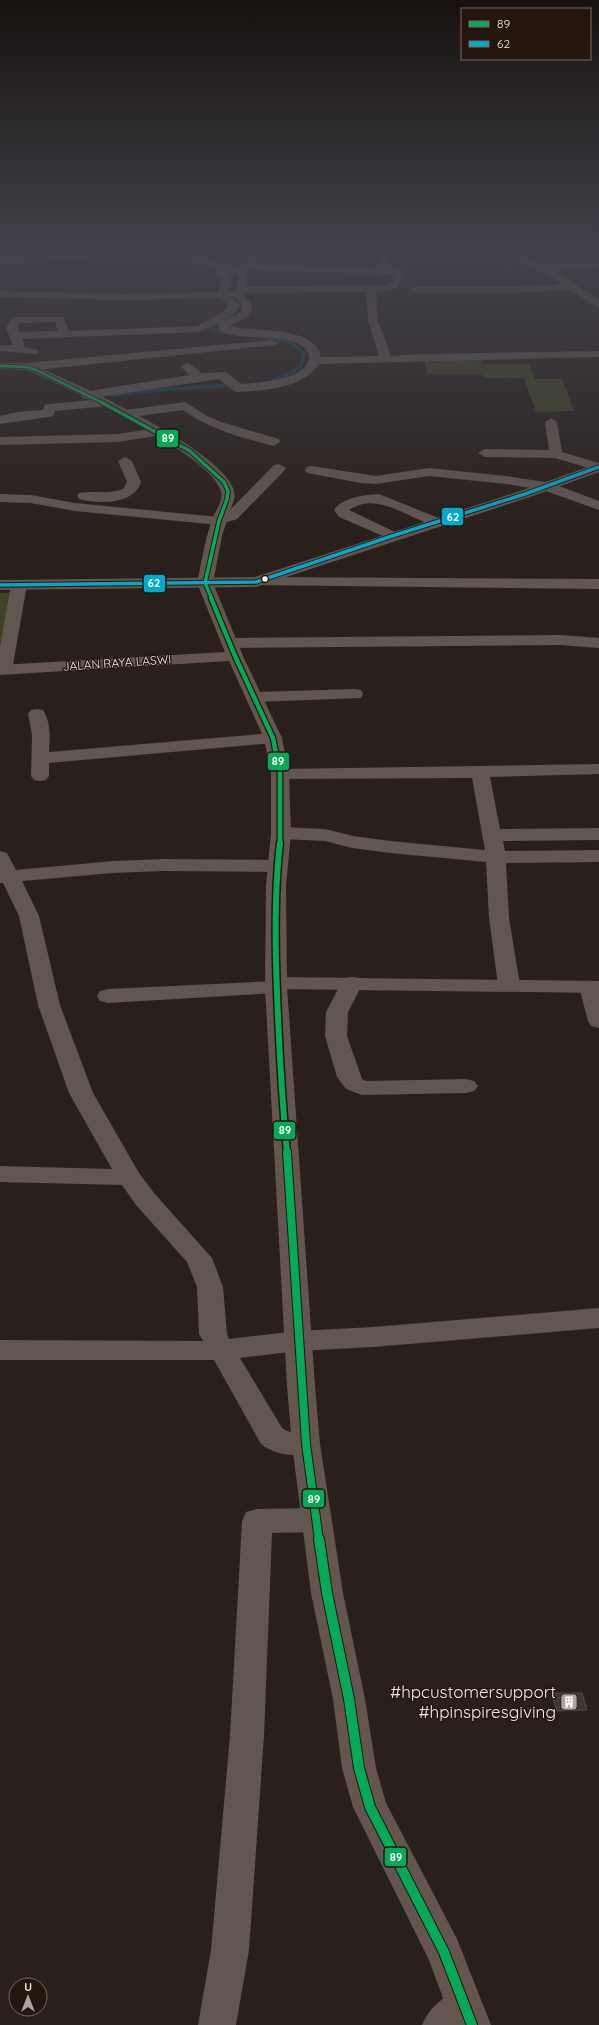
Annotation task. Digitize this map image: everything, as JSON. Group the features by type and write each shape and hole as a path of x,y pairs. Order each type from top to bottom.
{"main road":[{"path":"0,585 251,582 524,494 598,467"},
{"path":"209,583 232,649 262,696 277,754 280,774 286,833 277,866 276,985 298,1341 306,1444 327,1593 349,1699 359,1768 370,1807 444,1952 459,2019"},
{"name":"JALAN RAYA LASWI","path":"2,670 232,649"}],"street":[{"path":"17,342 20,349"},
{"path":"0,366 27,367 286,342"},
{"path":"87,394 172,383 199,377 222,375 239,388 282,383 303,375 315,361 315,353 311,347 293,342"},
{"path":"380,342 386,359"},
{"path":"0,348 20,349 37,353 47,364"},
{"path":"170,353 199,377"},
{"path":"315,361 424,357 599,354"},
{"path":"27,367 87,394 158,432 196,456 224,482 228,491 227,499 219,521 209,583"},
{"path":"0,420 12,419 16,416 49,413 48,408 103,403"},
{"path":"125,414 185,406 203,419 217,425 274,442"},
{"path":"551,422 556,454"},
{"path":"0,441 117,438 158,432"},
{"path":"486,453 556,454 598,467"},
{"path":"111,511 134,485 125,461"},
{"path":"31,499 111,511 219,521 232,516 279,468"},
{"path":"312,470 361,479 376,480 429,472 506,480 543,487 599,506"},
{"path":"0,498 31,499 123,496"},
{"path":"392,536 344,514 341,510 347,506 371,498 379,498 436,522"},
{"path":"251,582 599,584"},
{"path":"2,670 18,585"},
{"path":"232,649 308,641 560,640 599,643"},
{"path":"262,696 355,694"},
{"path":"37,714 41,735 40,767 273,738"},
{"path":"280,774 599,769"},
{"path":"480,772 496,857 499,918 509,986"},
{"path":"286,833 325,835 352,842 390,847 496,857 599,856"},
{"path":"492,835 599,834"},
{"path":"277,866 163,864 3,870 29,916 49,1005 65,1054 81,1093 129,1177 145,1199 199,1258 210,1288 213,1334 272,1438 280,1443 306,1444"},
{"path":"108,996 314,983 594,987 599,1021"},
{"path":"346,983 336,1012 336,1036 349,1077 354,1084 362,1088 466,1086"},
{"path":"0,1174 129,1177"},
{"path":"0,1350 187,1352 222,1350 298,1341 403,1335 599,1318"},
{"path":"217,2025 230,1950 247,1736 257,1521 316,1520"}],"green space":[{"path":"480,356 482,364 529,364 535,379 562,379 574,411 536,412 524,378 483,378 481,374 427,374 424,357"},
{"path":"14,592 0,659 0,593"}],"building":[{"name":"#hpcustomersupport #hpinspiresgiving","path":"551,1693 582,1693 587,1710 557,1711"}],"waterway":[{"path":"268,382 283,377 300,368 304,353 292,343 285,342"},
{"path":"113,395 168,389 236,385"}],"transit line":[{"name":"89","path":"0,366 27,367 36,370 131,417 190,451 224,482 228,491 227,499 219,521 205,583 235,656 273,738 280,774 281,833 277,866 275,945 280,1073 289,1180 298,1341 306,1444 327,1593 349,1699 359,1768 370,1807 444,1952 472,2025"},
{"name":"62","path":"0,585 256,582 392,536 525,494 599,467"}],"place":[{"name":"#hpcustomersupport #hpinspiresgiving","path":"569,1702"}]}
